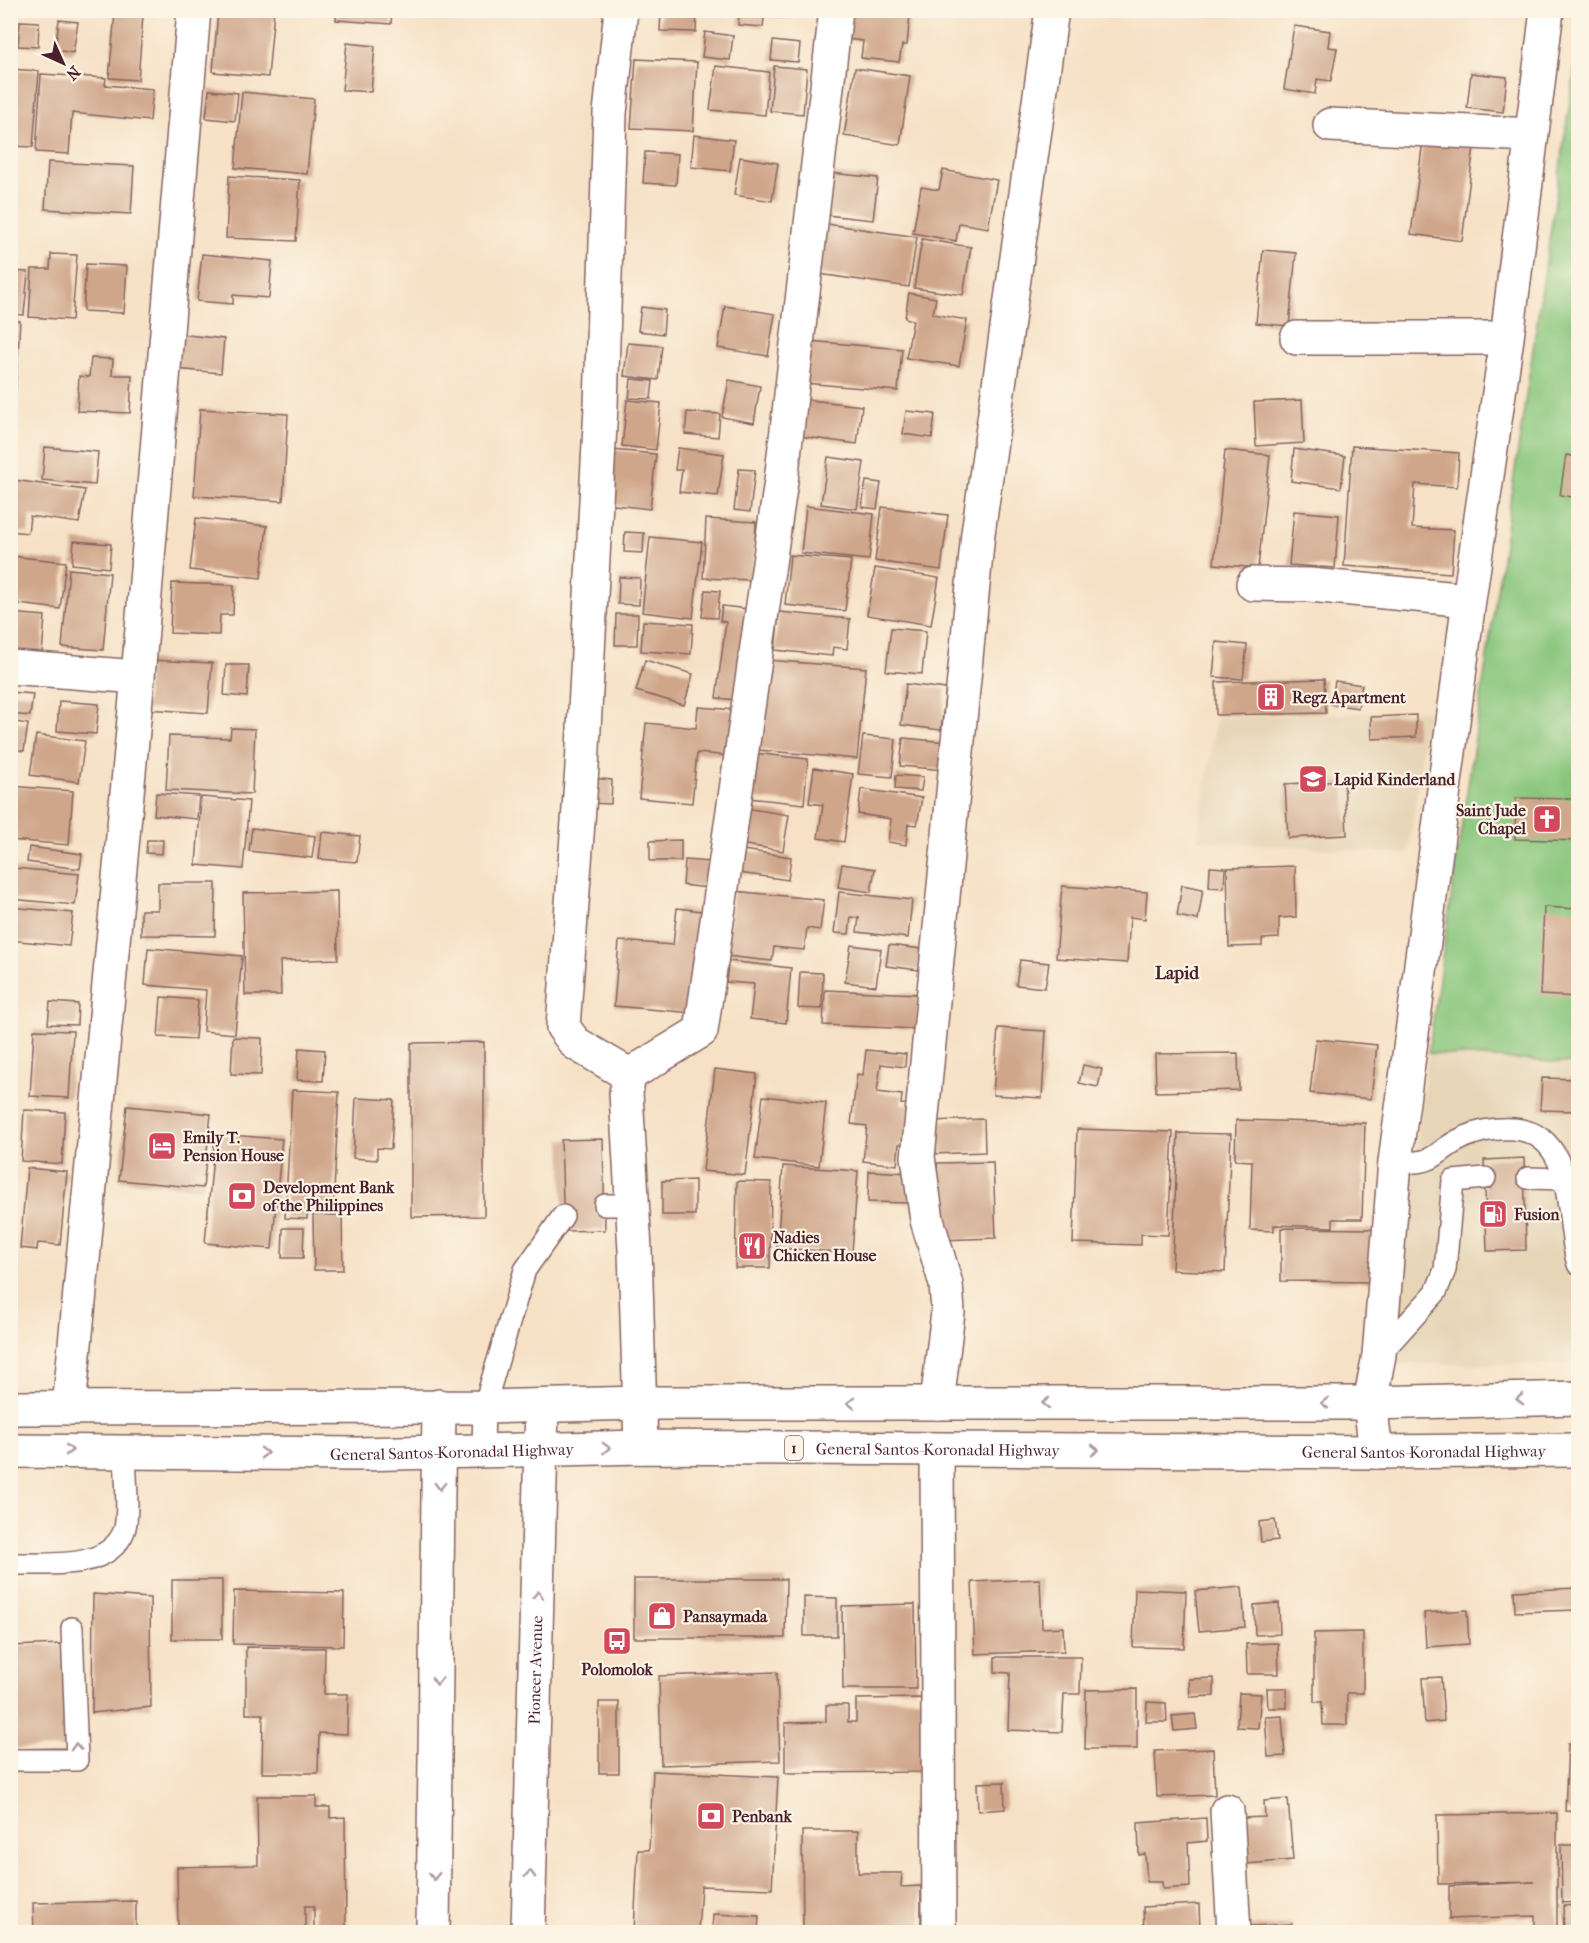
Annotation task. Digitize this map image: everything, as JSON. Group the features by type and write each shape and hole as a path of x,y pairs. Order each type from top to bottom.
{"main road":[{"path":"69,1408 138,677 194,10"},
{"path":"621,10 610,113 600,429 582,767 563,1027 575,1043 629,1075"},
{"path":"641,1447 640,1403 618,1205 626,1093 629,1075 701,1031 782,481 836,10"},
{"path":"937,1404 947,1303 940,1257 927,1221 918,1156 978,533 1052,10"},
{"path":"1376,1452 1370,1403 1379,1355 1395,1162 1469,600 1507,338 1547,10"},
{"path":"1330,125 1531,135"},
{"path":"1298,338 1507,338"},
{"path":"1253,584 1310,585 1469,600"},
{"path":"10,667 138,677"},
{"path":"10,1408 484,1407 640,1403 1370,1403 1578,1398"},
{"path":"433,1932 439,1406"},
{"name":"Pioneer Avenue","path":"528,1932 542,1406"},
{"name":"General Santos-Koronadal Highway","path":"10,1451 358,1454 641,1447 1376,1452 1578,1450"},
{"path":"937,1450 939,1932"},
{"path":"1227,1811 1234,1932"}],"lane":[{"path":"1395,1162 1420,1164 1432,1160 1466,1136 1498,1128 1529,1130 1541,1136 1555,1152 1565,1179 1573,1249 1578,1264"},
{"path":"1379,1355 1436,1292 1444,1270 1453,1181 1453,1144"},
{"path":"1453,1181 1485,1178"},
{"path":"1528,1178 1565,1179"},
{"path":"483,1450 484,1407 525,1270 563,1216"},
{"path":"10,1563 69,1563 91,1558 110,1548 124,1530 125,1452"},
{"path":"10,1760 77,1760 72,1628"}],"shaded area":[{"name":"Lapid Kinderland","path":"1428,711 1408,854 1198,840 1216,718"},
{"name":"Fusion","path":"1428,1053 1578,1064 1578,1364 1390,1364"}],"green space":[{"path":"1578,47 1578,1064 1428,1053"}],"building":[{"path":"218,10 274,10 268,77 213,72"},
{"path":"337,10 392,10 391,24 336,20"},
{"path":"661,10 697,10 696,32 660,31"},
{"path":"740,10 765,10 763,27 738,25"},
{"path":"768,10 792,10 791,18 768,17"},
{"path":"849,10 891,10 910,14 907,45 902,45 899,62 861,58 863,41 846,39"},
{"path":"1473,10 1507,10 1506,14 1473,13"},
{"path":"115,13 143,15 138,80 109,78"},
{"path":"59,20 78,22 73,53 55,50"},
{"path":"20,21 39,22 38,47 18,46"},
{"path":"1294,26 1330,31 1328,47 1337,48 1331,81 1317,79 1315,94 1284,89"},
{"path":"705,32 733,36 730,60 702,57"},
{"path":"773,41 800,44 798,62 771,60"},
{"path":"347,43 375,46 371,92 342,90"},
{"path":"636,59 697,62 693,131 631,128"},
{"path":"716,66 769,72 765,115 710,110"},
{"path":"774,66 807,69 803,114 770,111"},
{"path":"855,68 910,76 900,145 844,136"},
{"path":"10,69 39,71 33,147 10,146"},
{"path":"1471,73 1507,77 1503,112 1467,108"},
{"path":"41,74 106,78 105,85 153,89 150,121 72,113 69,154 36,152"},
{"path":"209,90 238,93 235,121 206,118"},
{"path":"242,92 314,99 307,174 235,168"},
{"path":"694,135 734,140 730,171 691,167"},
{"path":"1423,140 1474,146 1462,241 1411,234"},
{"path":"645,152 678,154 676,185 643,183"},
{"path":"740,157 778,163 772,201 734,195"},
{"path":"48,162 134,166 131,214 45,209"},
{"path":"943,170 997,180 988,228 959,223 956,241 913,233 921,187 939,190"},
{"path":"831,173 878,178 873,220 826,215"},
{"path":"229,176 300,180 296,241 226,238"},
{"path":"820,223 917,237 909,287 812,273"},
{"path":"922,239 971,247 963,295 914,288"},
{"path":"1263,250 1296,253 1289,326 1256,323"},
{"path":"51,254 77,255 72,320 29,317 32,269 50,269"},
{"path":"202,254 272,261 269,298 233,295 233,304 197,301"},
{"path":"86,264 127,266 124,313 83,311"},
{"path":"10,271 28,272 24,315 10,314"},
{"path":"909,293 936,298 933,314 967,320 959,366 906,358 913,320 905,318"},
{"path":"725,306 775,314 768,356 718,348"},
{"path":"641,307 665,310 663,334 638,331"},
{"path":"10,320 20,321 15,397 10,397"},
{"path":"178,334 224,339 221,373 175,369"},
{"path":"808,341 902,349 898,391 804,383"},
{"path":"628,343 662,346 658,380 624,376"},
{"path":"91,358 113,359 112,375 132,375 130,413 77,411 79,376 89,377"},
{"path":"631,379 653,381 651,399 629,398"},
{"path":"729,380 760,386 754,423 722,417"},
{"path":"802,399 862,406 857,444 798,436"},
{"path":"627,400 661,403 656,450 622,446"},
{"path":"1302,400 1304,443 1256,446 1254,402"},
{"path":"200,409 288,414 283,501 194,496"},
{"path":"906,411 935,414 932,438 903,434"},
{"path":"687,412 720,414 718,437 685,434"},
{"path":"1352,446 1459,453 1457,487 1415,484 1412,528 1454,530 1451,573 1344,566"},
{"path":"45,447 98,452 95,485 42,480"},
{"path":"678,448 724,454 718,496 679,492 682,470 675,470"},
{"path":"1294,449 1345,456 1341,488 1291,481"},
{"path":"612,450 656,454 650,509 606,504"},
{"path":"1225,450 1270,455 1258,568 1214,564"},
{"path":"1566,455 1578,457 1578,498 1560,495"},
{"path":"828,457 864,462 857,509 821,504"},
{"path":"739,469 755,470 750,512 734,510"},
{"path":"13,480 85,490 79,523 30,516 28,533 10,531"},
{"path":"866,481 881,483 877,509 862,507"},
{"path":"806,506 874,514 869,560 801,553"},
{"path":"882,507 948,515 941,570 875,561"},
{"path":"1294,511 1339,515 1335,568 1289,565"},
{"path":"196,518 267,526 261,578 190,570"},
{"path":"706,519 756,522 753,580 703,578"},
{"path":"625,532 644,533 643,553 624,552"},
{"path":"650,537 702,542 693,618 642,612"},
{"path":"74,541 111,544 109,568 72,564"},
{"path":"790,555 851,560 845,611 785,605"},
{"path":"10,556 66,562 60,609 10,603"},
{"path":"875,568 939,578 931,625 867,615"},
{"path":"69,569 110,573 103,650 62,647"},
{"path":"619,577 640,578 639,605 618,604"},
{"path":"172,583 234,585 233,615 220,615 219,635 170,633"},
{"path":"705,590 720,591 717,618 702,617"},
{"path":"722,606 748,609 736,700 716,698 726,622 720,621"},
{"path":"779,612 850,619 847,649 833,647 832,656 775,650"},
{"path":"10,613 45,616 42,654 10,652"},
{"path":"616,614 638,614 637,645 615,645"},
{"path":"643,621 693,624 691,654 641,651"},
{"path":"891,628 926,631 922,674 886,671"},
{"path":"1216,642 1247,645 1243,679 1213,677"},
{"path":"149,660 212,663 208,713 146,709"},
{"path":"645,660 693,674 684,705 636,691"},
{"path":"767,660 866,668 857,759 758,750"},
{"path":"226,665 249,665 247,697 224,695"},
{"name":"Regz Apartment","path":"1324,679 1326,713 1216,715 1216,682"},
{"path":"1335,681 1362,685 1358,708 1331,704"},
{"path":"906,684 946,689 941,730 901,725"},
{"path":"10,692 33,694 30,716 10,714"},
{"path":"59,701 99,704 96,734 57,731"},
{"path":"698,707 736,710 731,756 697,753 692,803 639,798 646,723 696,728"},
{"path":"1416,715 1416,737 1372,739 1371,717"},
{"path":"10,721 28,724 24,751 10,749"},
{"path":"231,728 255,729 252,794 166,790 169,736 230,738"},
{"path":"36,735 85,741 79,782 30,775"},
{"path":"863,736 896,739 892,777 858,774"},
{"path":"903,738 947,742 945,770 900,766"},
{"path":"753,753 808,759 804,804 748,798"},
{"path":"814,768 853,774 844,842 818,838 823,805 809,803"},
{"path":"896,775 923,777 921,791 895,789"},
{"path":"591,778 612,780 611,804 589,803"},
{"path":"1344,781 1347,835 1288,838 1285,784"},
{"path":"10,786 73,791 69,845 10,840"},
{"path":"861,789 922,798 917,825 908,824 906,845 888,842 891,819 858,814"},
{"path":"156,793 199,796 197,819 154,815"},
{"path":"201,797 249,801 243,869 196,865"},
{"name":"Saint Jude Chapel","path":"1516,798 1578,799 1578,841 1515,839"},
{"path":"745,808 789,815 783,851 739,844"},
{"path":"252,828 315,836 312,858 249,851"},
{"path":"322,832 360,836 357,862 319,859"},
{"path":"147,840 163,840 162,854 146,853"},
{"path":"681,840 681,861 650,861 650,841"},
{"path":"29,847 82,854 80,869 27,862"},
{"path":"743,850 791,857 788,880 739,873"},
{"path":"685,860 709,862 707,888 683,885"},
{"path":"842,864 875,869 871,892 838,887"},
{"path":"1295,866 1296,917 1279,918 1279,938 1262,939 1262,946 1229,947 1227,868"},
{"path":"1210,867 1225,868 1224,888 1209,887"},
{"path":"13,868 79,874 75,905 10,899"},
{"path":"158,883 216,883 215,936 141,935 141,910 158,910"},
{"path":"1182,885 1203,889 1198,920 1177,916"},
{"path":"1062,886 1147,892 1145,919 1130,917 1127,963 1056,958"},
{"path":"337,891 338,959 280,961 281,995 245,995 243,893"},
{"path":"734,891 824,900 820,930 807,928 804,950 774,947 772,961 726,956"},
{"path":"839,892 912,900 908,938 857,932 859,918 851,917 849,934 834,933"},
{"path":"10,907 73,913 69,946 10,940"},
{"path":"1544,907 1578,909 1578,997 1540,995"},
{"path":"677,908 701,911 693,1013 614,1006 619,941 673,945"},
{"path":"851,945 881,949 876,986 845,982"},
{"path":"889,945 922,949 919,970 886,966"},
{"path":"148,948 242,956 235,1034 203,1031 206,990 145,985"},
{"path":"1020,960 1049,963 1045,988 1016,985"},
{"path":"728,961 791,968 786,1023 750,1019 754,984 726,982"},
{"path":"800,972 823,973 822,1009 798,1008"},
{"path":"825,990 919,994 917,1029 823,1025"},
{"path":"161,997 198,1000 195,1039 158,1037"},
{"path":"50,1002 78,1004 77,1025 48,1024"},
{"path":"998,1028 1046,1031 1042,1098 993,1095"},
{"path":"34,1030 73,1031 69,1098 30,1096"},
{"path":"233,1037 262,1038 261,1075 231,1074"},
{"path":"1316,1039 1377,1045 1371,1099 1310,1093"},
{"path":"484,1042 484,1216 411,1217 411,1043"},
{"path":"299,1048 325,1050 323,1081 297,1080"},
{"path":"866,1050 906,1054 905,1067 881,1064 877,1092 902,1095 901,1104 916,1105 912,1146 899,1144 897,1165 863,1161 867,1126 851,1124 857,1074 863,1075"},
{"path":"1238,1053 1239,1090 1156,1092 1155,1054"},
{"path":"1083,1065 1102,1069 1098,1087 1079,1083"},
{"path":"715,1069 757,1074 745,1175 703,1171"},
{"path":"1542,1078 1578,1079 1578,1111 1540,1110"},
{"path":"292,1090 339,1092 333,1211 308,1210 307,1219 285,1218"},
{"path":"763,1096 826,1103 819,1166 755,1159"},
{"path":"356,1098 394,1100 391,1149 377,1148 377,1160 353,1158"},
{"path":"127,1106 211,1114 203,1188 119,1180"},
{"path":"24,1110 65,1112 62,1164 21,1161"},
{"path":"984,1119 985,1152 933,1154 932,1121"},
{"path":"1236,1120 1365,1123 1362,1219 1333,1219 1333,1227 1274,1225 1274,1231 1250,1230 1252,1161 1235,1160"},
{"path":"1077,1129 1173,1132 1168,1235 1141,1234 1141,1245 1073,1243"},
{"path":"1178,1133 1231,1134 1225,1272 1172,1270"},
{"path":"215,1134 282,1139 272,1249 205,1243"},
{"path":"603,1139 605,1230 564,1231 561,1140"},
{"path":"1524,1158 1526,1250 1487,1251 1484,1160"},
{"path":"993,1162 996,1238 940,1240 937,1163"},
{"path":"783,1166 858,1171 852,1253 777,1248"},
{"path":"27,1168 67,1172 60,1245 38,1243 37,1250 20,1248"},
{"path":"869,1171 912,1173 910,1203 868,1202"},
{"path":"695,1180 695,1215 662,1215 662,1181"},
{"path":"737,1181 771,1182 770,1268 735,1268"},
{"path":"313,1215 342,1215 343,1270 314,1270"},
{"path":"283,1228 304,1228 303,1258 282,1258"},
{"path":"1281,1228 1372,1229 1371,1282 1281,1281"},
{"path":"1275,1520 1278,1540 1261,1542 1259,1522"},
{"path":"634,1579 786,1579 785,1638 634,1638"},
{"path":"1040,1579 1042,1628 1063,1627 1064,1651 975,1654 972,1582"},
{"path":"172,1580 222,1580 222,1639 172,1639"},
{"path":"1242,1587 1245,1627 1199,1631 1195,1591"},
{"path":"1577,1588 1577,1610 1515,1612 1514,1591"},
{"path":"1135,1589 1186,1591 1184,1648 1133,1647"},
{"path":"234,1591 344,1593 343,1646 233,1644"},
{"path":"93,1594 150,1598 151,1707 92,1713"},
{"path":"804,1597 837,1598 837,1636 804,1636"},
{"path":"1279,1603 1280,1634 1255,1635 1254,1605"},
{"path":"915,1604 916,1689 843,1689 842,1606"},
{"path":"1467,1610 1469,1644 1426,1647 1424,1613"},
{"path":"1363,1632 1363,1693 1347,1693 1347,1725 1323,1725 1322,1702 1314,1702 1314,1633"},
{"path":"1278,1643 1279,1674 1247,1674 1246,1644"},
{"path":"64,1644 66,1748 10,1749 10,1646"},
{"path":"246,1647 325,1648 324,1694 348,1694 347,1734 319,1733 318,1773 262,1773 263,1714 246,1714"},
{"path":"995,1657 1081,1657 1080,1694 1064,1694 1062,1732 1008,1730 1010,1673 995,1672"},
{"path":"777,1672 780,1761 661,1765 659,1676"},
{"path":"1441,1677 1444,1721 1425,1723 1422,1678"},
{"path":"1214,1678 1214,1696 1190,1697 1189,1679"},
{"path":"1267,1688 1287,1688 1287,1708 1268,1708"},
{"path":"1137,1689 1137,1749 1085,1749 1086,1690"},
{"path":"1239,1693 1261,1694 1258,1728 1237,1727"},
{"path":"922,1698 922,1772 785,1773 785,1723 826,1722 826,1705 848,1705 848,1722 856,1722 856,1699"},
{"path":"599,1702 619,1702 619,1773 599,1773"},
{"path":"1147,1702 1166,1703 1167,1722 1146,1722"},
{"path":"1195,1714 1197,1729 1174,1731 1172,1716"},
{"path":"1282,1716 1285,1756 1268,1757 1265,1717"},
{"path":"1568,1744 1578,1745 1578,1812 1565,1811"},
{"path":"1213,1749 1215,1795 1157,1797 1155,1751"},
{"path":"653,1771 778,1777 772,1889 701,1886 698,1932 634,1932 638,1850 649,1850"},
{"path":"1004,1782 1005,1809 978,1811 977,1783"},
{"path":"257,1796 316,1796 316,1807 330,1807 330,1818 345,1817 346,1932 314,1932 314,1906 305,1906 305,1932 178,1932 177,1867 258,1865"},
{"path":"1288,1799 1293,1860 1246,1864 1242,1818 1265,1817 1264,1801"},
{"path":"1557,1813 1557,1932 1535,1932 1535,1916 1449,1919 1449,1886 1534,1882 1438,1884 1437,1815"},
{"path":"1206,1818 1207,1841 1188,1843 1190,1887 1163,1889 1162,1882 1147,1882 1145,1854 1139,1855 1138,1823"},
{"path":"802,1831 858,1831 858,1873 902,1873 901,1887 921,1886 921,1932 803,1932"},
{"path":"1561,1845 1578,1845 1578,1902 1562,1903"},
{"path":"136,1901 136,1932 34,1932 33,1903"},
{"path":"1199,1904 1200,1932 1144,1932 1143,1907"},
{"path":"1578,1905 1578,1932 1564,1932 1563,1906"},
{"path":"713,1914 759,1916 758,1932 712,1932"},
{"path":"1292,1924 1293,1932 1251,1932 1251,1926"}],"place":[{"name":"Regz Apartment","path":"1271,697"},
{"name":"Lapid Kinderland","path":"1313,779"},
{"name":"Saint Jude Chapel","path":"1547,819"},
{"name":"Emily T. Pension House","path":"162,1146"},
{"name":"Development Bank of the Philippines","path":"242,1196"},
{"name":"Fusion","path":"1493,1214"},
{"name":"Nadies Chicken House","path":"752,1246"},
{"name":"Pansaymada","path":"662,1616"},
{"name":"Polomolok","path":"617,1641"},
{"name":"Penbank","path":"711,1816"}],"district":[{"name":"Lapid","path":"1177,973"}]}
